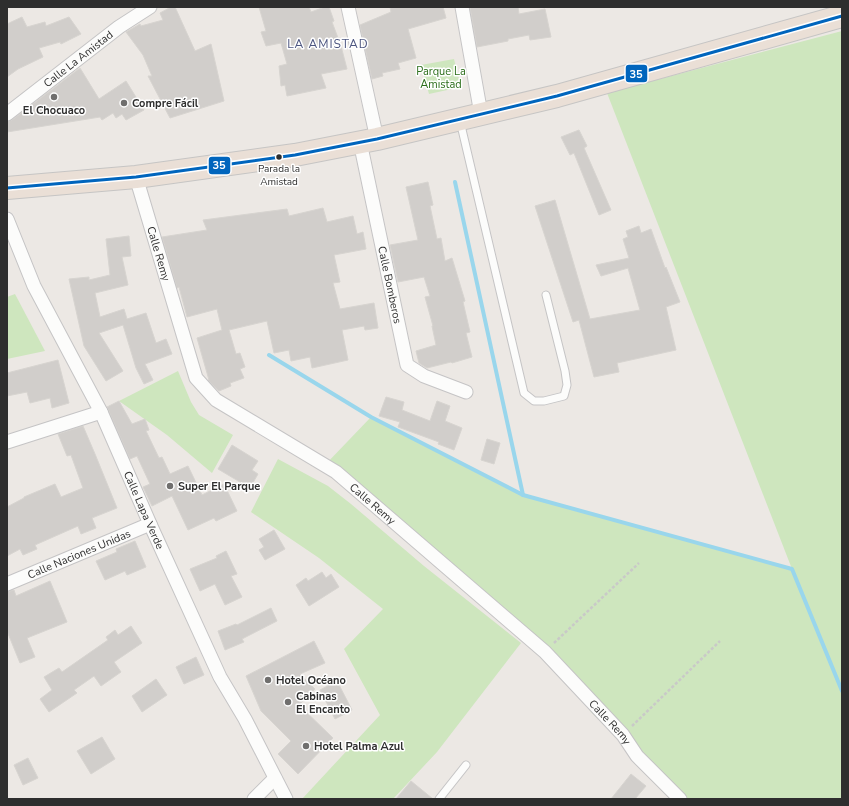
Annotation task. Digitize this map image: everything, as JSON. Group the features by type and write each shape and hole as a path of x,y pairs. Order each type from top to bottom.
{"highway":[{"path":"7,188 136,177 294,155 369,140 557,96 842,16"}],"street":[{"name":"Calle La Amistad","path":"7,114 120,27 150,7"},
{"path":"348,7 369,140"},
{"path":"462,7 481,114"},
{"name":"Calle Bomberos","path":"369,140 407,365 424,376 466,392"},
{"name":"Calle Remy","path":"136,177 196,378 216,400 336,472 545,652 623,735 637,756 680,799"},
{"name":"Calle Lapa Verde","path":"7,219 34,286 100,412 220,677 245,719 286,799"},
{"path":"7,442 100,412"},
{"name":"Calle Naciones Unidas","path":"7,584 150,524"},
{"path":"254,799 275,778"}],"lane":[{"path":"459,119 524,393 534,401 544,401 564,396 566,385 565,371 546,295"},
{"path":"439,799 466,765"}],"path":[{"path":"545,652 639,564"},
{"path":"623,735 720,641"}],"green space":[{"path":"842,31 842,799 678,799 591,712 549,656 324,466 371,417 523,495 792,569 607,93"},
{"name":"Parque La Amistad","path":"454,59 461,87 429,94 421,65"},
{"path":"15,294 45,351 7,359 7,297"},
{"path":"178,371 191,402 199,415 233,435 212,473 167,435 119,401"},
{"path":"278,459 328,486 424,566 521,643 437,752 393,799 302,799 380,715 344,649 383,609 319,558 251,512"}],"building":[{"path":"171,7 175,7 195,51 211,44 224,101 170,118 148,76 152,76 143,55 126,32 140,24 141,26 163,20 160,13"},
{"path":"259,7 309,7 311,12 329,7 334,21 332,22 341,46 347,69 321,74 326,88 287,96 285,85 281,86 279,66 287,64 281,43 266,46 261,32 266,31"},
{"path":"390,7 443,7 446,18 408,29 416,58 398,63 400,69 382,73 383,76 372,79 360,25 391,12"},
{"path":"470,7 518,7 519,14 545,9 551,37 530,40 529,35 477,47"},
{"path":"22,17 27,27 45,22 46,26 69,17 81,34 61,44 60,42 39,48 43,57 18,69 7,77 7,24"},
{"path":"80,68 99,99 126,81 144,110 126,120 122,114 116,118 113,113 102,120 100,117 7,132 7,122 12,120"},
{"path":"579,130 587,146 584,148 611,210 599,215 574,153 570,155 561,137"},
{"path":"428,182 433,205 430,206 437,239 441,238 445,261 452,258 465,301 463,302 470,332 466,333 472,357 427,368 419,363 416,351 436,345 433,326 425,297 430,296 424,277 398,282 390,245 418,240 406,187"},
{"path":"555,200 590,319 640,310 628,268 601,276 596,265 629,258 623,239 628,237 626,231 639,226 641,233 651,229 665,268 666,267 680,302 666,307 676,350 617,363 619,372 594,377 579,320 573,322 535,206"},
{"path":"323,208 327,222 353,216 357,234 363,232 366,249 334,255 340,282 333,283 340,309 374,303 378,328 365,330 364,326 342,330 348,360 312,368 310,357 291,361 289,350 274,353 267,321 229,330 236,354 240,353 245,367 240,369 244,378 230,383 231,386 219,391 208,380 197,338 222,330 217,309 187,317 179,287 177,288 162,237 207,230 203,220 287,209 289,216"},
{"path":"129,236 131,256 122,257 128,285 95,293 100,317 124,309 127,319 146,313 156,343 166,339 172,354 145,364 153,380 144,384 136,368 123,325 99,333 123,371 106,381 84,346 69,279 89,277 89,280 110,275 106,239"},
{"path":"58,360 69,403 52,408 50,398 30,403 27,392 7,396 7,373"},
{"path":"386,397 404,402 402,410 430,421 437,401 450,406 445,421 462,428 454,450 438,444 439,442 398,427 400,422 379,416"},
{"path":"119,401 132,424 145,419 149,430 146,431 159,458 162,457 170,474 188,466 202,495 224,484 237,511 216,521 214,518 188,530 172,496 152,506 143,487 150,484 137,456 130,459 107,407"},
{"path":"83,426 117,508 92,518 96,528 81,534 78,526 35,545 37,549 23,555 20,549 7,556 7,507 24,497 55,484 61,497 83,488 71,455 67,456 58,434"},
{"path":"487,439 500,443 494,464 481,460"},
{"path":"232,445 258,461 252,470 258,474 250,488 218,469"},
{"path":"274,530 285,549 265,560 259,550 264,547 259,539"},
{"path":"135,541 146,567 127,575 125,571 105,580 96,561 117,552 116,549"},
{"path":"226,551 237,574 231,576 242,597 225,605 215,584 200,591 190,569 217,558 216,556"},
{"path":"322,572 326,578 331,574 339,587 309,606 296,585 306,578 308,581"},
{"path":"50,581 67,622 27,638 35,657 20,663 7,631 7,592 14,590 16,596"},
{"path":"271,608 277,621 242,639 244,642 225,650 218,631 236,624 237,625"},
{"path":"131,626 142,643 114,662 121,672 101,686 94,676 74,690 77,693 49,712 40,699 52,690 44,677 59,668 62,672 108,640 106,637 115,630 118,635"},
{"path":"314,641 325,663 300,674 315,689 299,705 333,738 298,774 278,754 291,741 261,711 246,676"},
{"path":"196,657 204,675 184,684 176,667"},
{"path":"156,679 167,695 142,712 132,696"},
{"path":"337,681 352,710 335,719 320,690"},
{"path":"102,737 115,759 91,774 77,751"},
{"path":"28,758 38,778 23,785 14,765"},
{"path":"631,774 646,786 635,799 611,799"},
{"path":"411,781 433,799 396,799"}],"waterway":[{"path":"455,182 523,495"},
{"path":"269,355 371,417 523,495 792,569 842,691"}],"transit line":[{"name":"35","path":"7,188 136,177 295,155 377,139 557,96 842,16"}],"place":[{"name":"El Chocuaco","path":"54,97"},
{"name":"Compre Fácil","path":"124,103"},
{"name":"Parada la Amistad","path":"279,157"},
{"name":"Super El Parque","path":"170,486"},
{"name":"Hotel Océano","path":"268,680"},
{"name":"Cabinas El Encanto","path":"288,702"},
{"name":"Hotel Palma Azul","path":"306,746"}],"district":[{"name":"LA AMISTAD","path":"328,44"}]}
